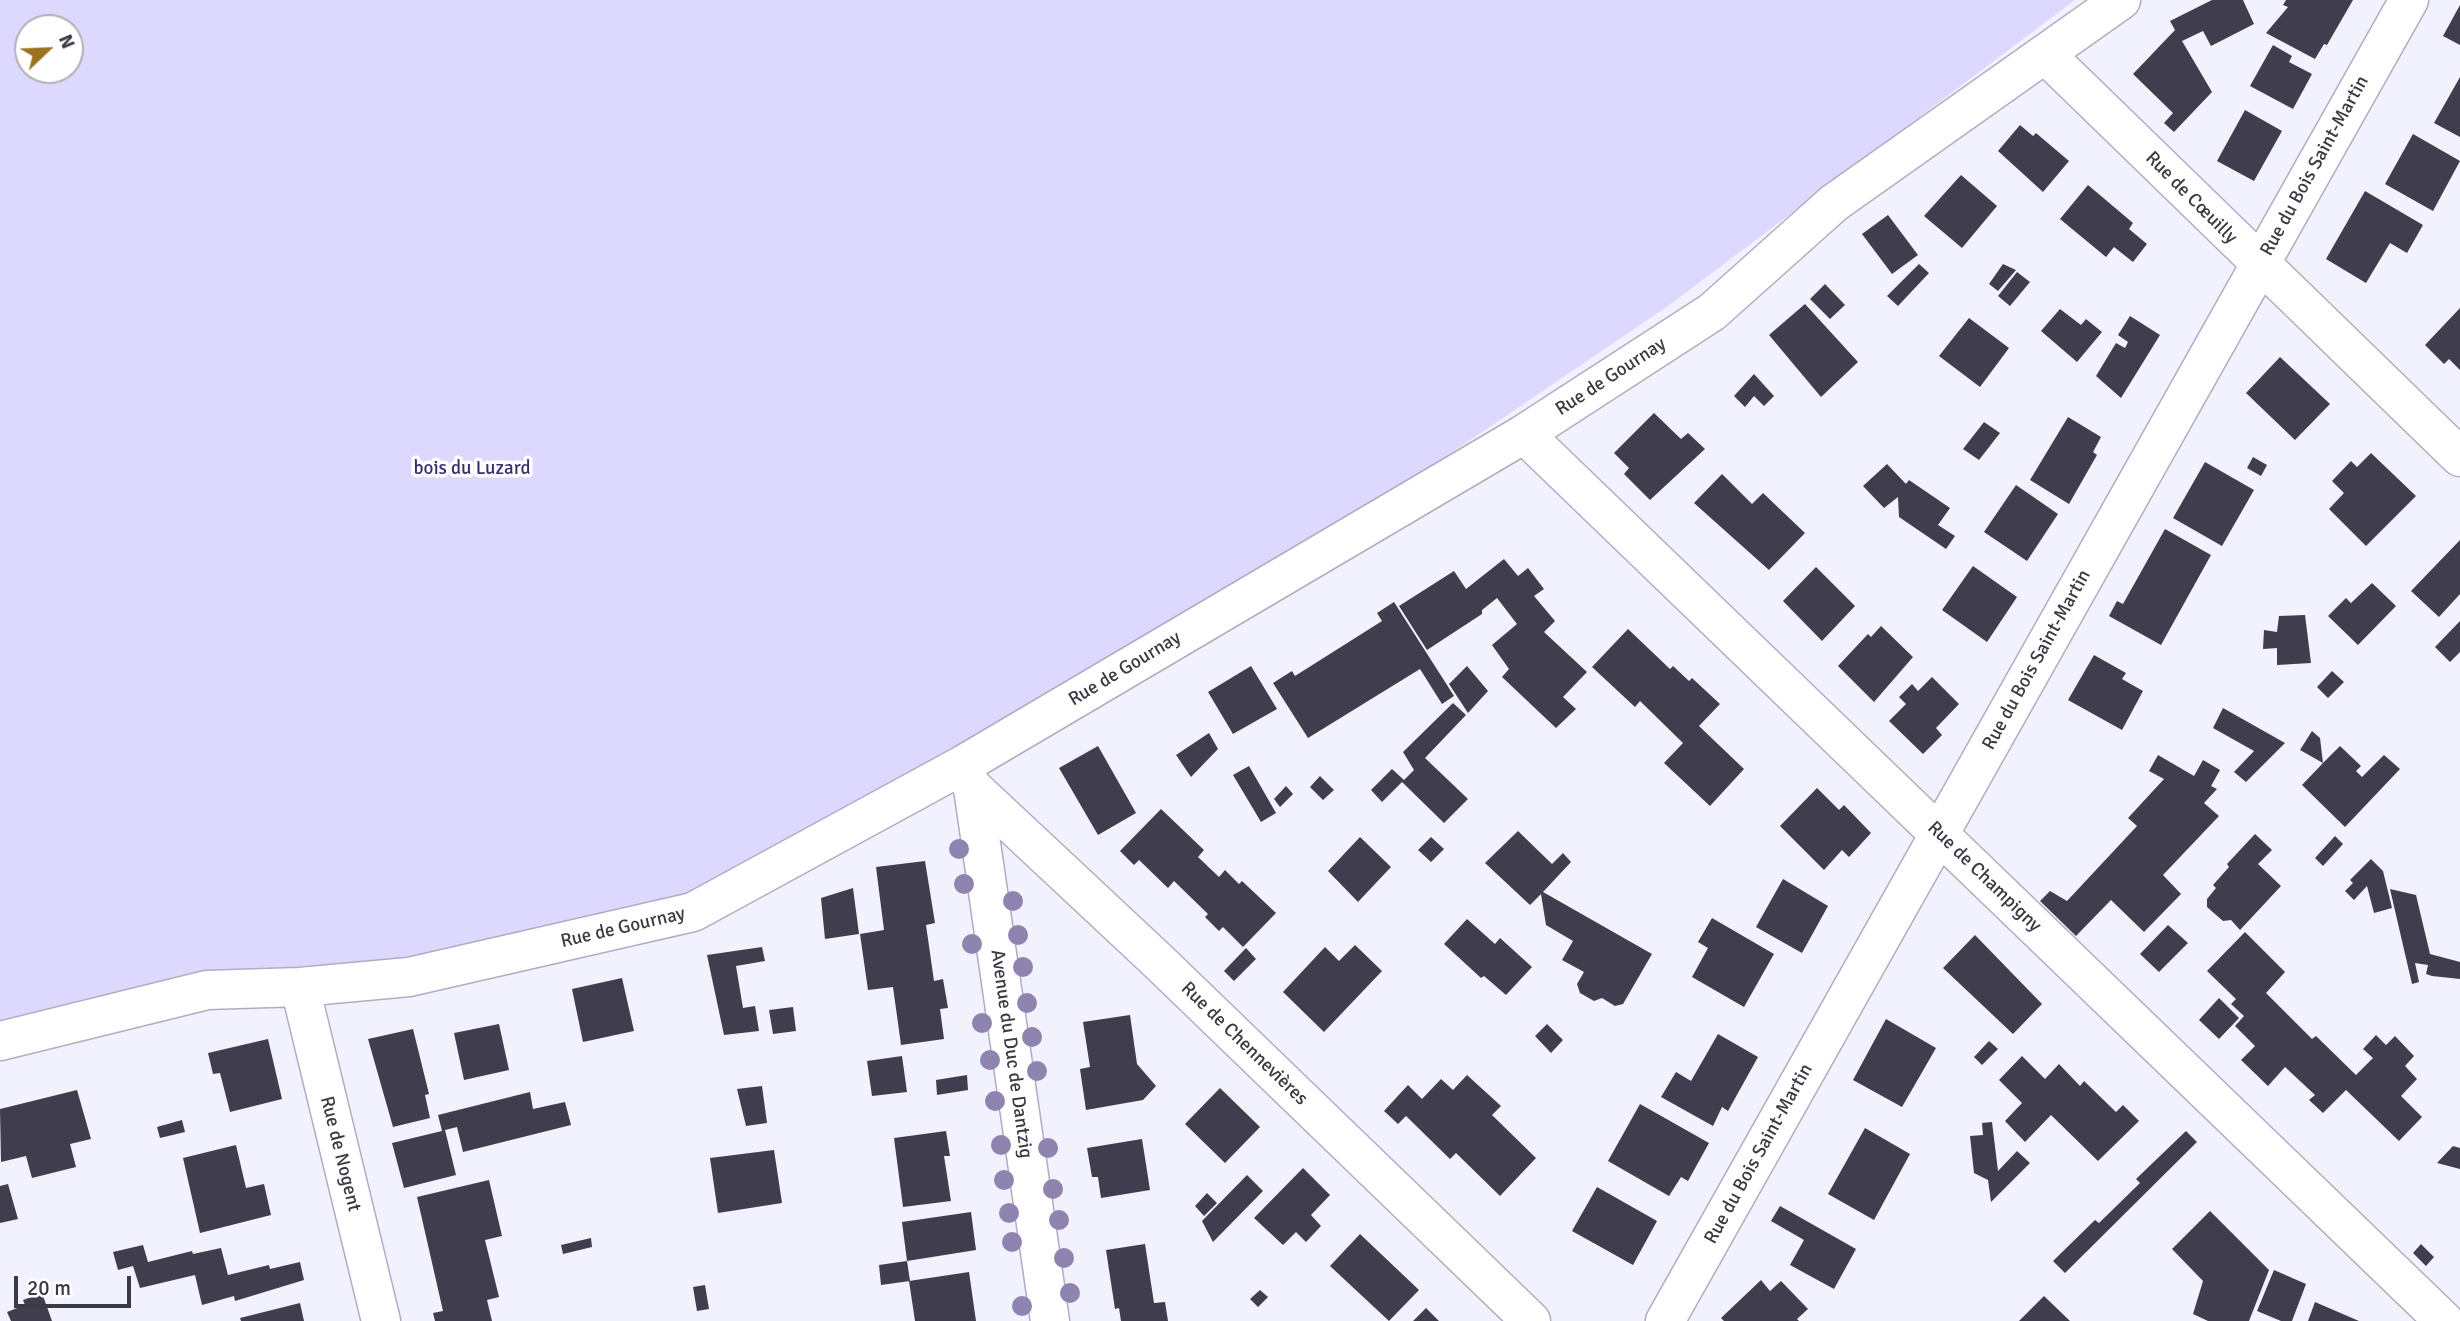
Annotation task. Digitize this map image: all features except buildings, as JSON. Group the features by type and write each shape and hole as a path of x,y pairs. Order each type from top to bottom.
{"street":[{"name":"Rue de Gournay","path":"0,1041 207,989 409,978 693,912 967,777 1524,434 1712,312 1833,204 2011,75 2121,0"},
{"name":"Rue du Bois Saint-Martin","path":"1665,1321 2409,0"},
{"name":"Rue de Cœuilly","path":"2045,54 2259,265 2460,457"},
{"name":"Rue de Champigny","path":"1524,434 2444,1321"},
{"name":"Avenue du Duc de Dantzig","path":"967,777 1050,1321"},
{"name":"Rue de Chennevières","path":"967,777 1531,1321"},
{"name":"Rue de Nogent","path":"300,986 381,1321"}],"green space":[{"name":"bois du Luzard","path":"0,0 2075,0 1668,306 1401,487 922,767 679,902 388,969 219,969 0,1031"}]}
